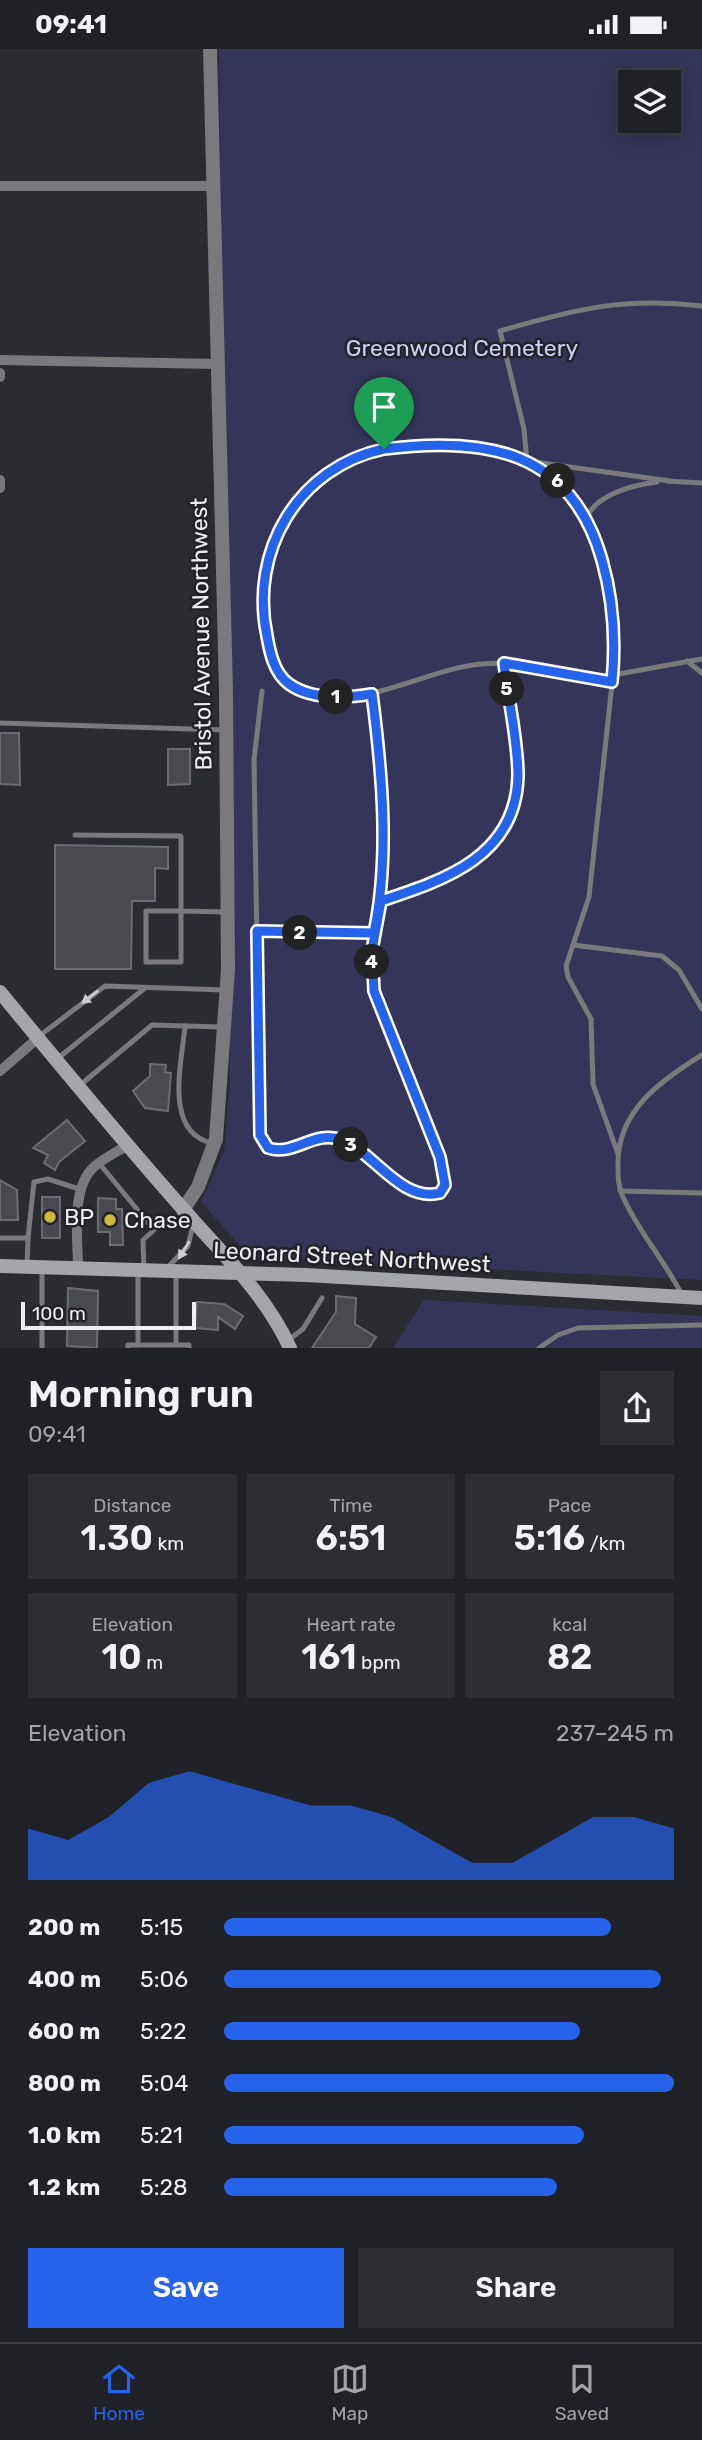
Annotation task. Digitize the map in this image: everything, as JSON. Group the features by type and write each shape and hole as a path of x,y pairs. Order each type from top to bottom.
{"main road":[{"path":"0,992 77,1087 183,1210 243,1274 277,1319 288,1344"},
{"name":"Leonard Street Northwest","path":"0,1266 243,1274 702,1298"}],"street":[{"name":"Bristol Avenue Northwest","path":"183,1210 198,1187 215,1144 227,990 226,730 210,49"},
{"path":"0,186 214,186"},
{"path":"0,360 218,364"},
{"path":"0,480 0,488"},
{"path":"0,1071 38,1038"},
{"path":"78,1268 78,1221 84,1180 99,1163 128,1145"}],"lane":[{"path":"527,461 524,429 500,331 611,303 654,301 702,306"},
{"path":"618,1154 593,1084 591,1019 567,972 567,959 589,897 612,678 614,636 610,597 600,553 586,517 575,499 559,483 527,461 507,453 461,444 400,447 366,453 317,481 285,516 272,544 264,582 265,625 277,669 287,683 306,692 341,697 372,694 461,666 504,663 612,678 702,659"},
{"path":"527,461 702,483"},
{"path":"586,517 595,504 616,493 645,484 670,481"},
{"path":"687,661 702,673"},
{"path":"381,901 439,882 467,866 487,850 508,817 518,778 504,663"},
{"path":"262,691 254,760 260,1135 268,1148 283,1151 316,1138 340,1139 404,1185 417,1192 435,1195 444,1190 446,1178 374,991 374,933 381,901 380,792 372,694"},
{"path":"0,723 226,730"},
{"path":"75,835 181,836 181,911 181,962 146,962 146,911 181,911 228,912"},
{"path":"257,931 374,933"},
{"path":"573,945 651,953 668,959 688,981 702,1009"},
{"path":"38,1038 105,986 227,990"},
{"path":"55,1061 146,987"},
{"path":"77,1087 152,1024 225,1027"},
{"path":"185,1026 179,1102 186,1128 203,1141 215,1144"},
{"path":"683,1297 620,1191 618,1154 622,1132 634,1110 661,1082 702,1055"},
{"path":"99,1163 154,1230 143,1240 138,1345"},
{"path":"27,1266 34,1182 48,1179 82,1190"},
{"path":"620,1191 702,1193"},
{"path":"176,1345 170,1271 188,1246 194,1222"},
{"path":"0,1238 28,1238"},
{"path":"42,1267 42,1348"},
{"path":"288,1344 303,1329 322,1298"},
{"path":"539,1348 558,1335 578,1328 702,1325"},
{"path":"128,1348 128,1345 189,1345 189,1348"}],"green space":[{"name":"Greenwood Cemetery","path":"219,49 702,49 702,1280 250,1257 201,1202 224,1151 230,1079"},
{"path":"424,1300 702,1316 702,1348 393,1348"}],"building":[{"path":"0,733 19,733 20,785 0,784"},
{"path":"168,749 190,749 190,784 168,785"},
{"path":"55,845 168,847 168,869 155,868 155,901 132,901 131,969 55,969"},
{"path":"150,1064 166,1065 165,1072 171,1073 168,1111 145,1108 133,1091 150,1076"},
{"path":"67,1120 85,1141 59,1162 55,1170 44,1163 48,1155 33,1148"},
{"path":"0,1180 17,1190 18,1220 0,1220"},
{"path":"42,1197 60,1197 60,1238 42,1238"},
{"name":"Chase","path":"98,1198 116,1199 116,1209 122,1209 123,1245 110,1245 110,1232 98,1232"},
{"path":"68,1288 98,1291 97,1348 67,1346"},
{"path":"336,1296 356,1298 355,1324 376,1337 369,1348 312,1348 336,1312"},
{"path":"197,1302 224,1304 243,1316 235,1329 218,1317 218,1330 195,1328"}],"place":[{"name":"BP","path":"50,1217"},
{"name":"Chase","path":"110,1220"}],"route":[{"path":"384,449 366,453 338,466 300,497 285,516 272,544 265,569 265,625 273,660 281,676 287,683 306,692 332,697 372,694 378,742 381,901 374,933 327,935 257,931 260,1135 264,1144 275,1151 283,1151 316,1138 335,1137 347,1142 404,1185 417,1192 435,1195 444,1190 446,1178 440,1157 374,991 372,941 381,901 439,882 467,866 487,850 508,817 518,778 504,663 612,682 614,623 607,577 589,522 580,505 551,476 533,464 507,453 473,445 441,444 384,449"}]}
